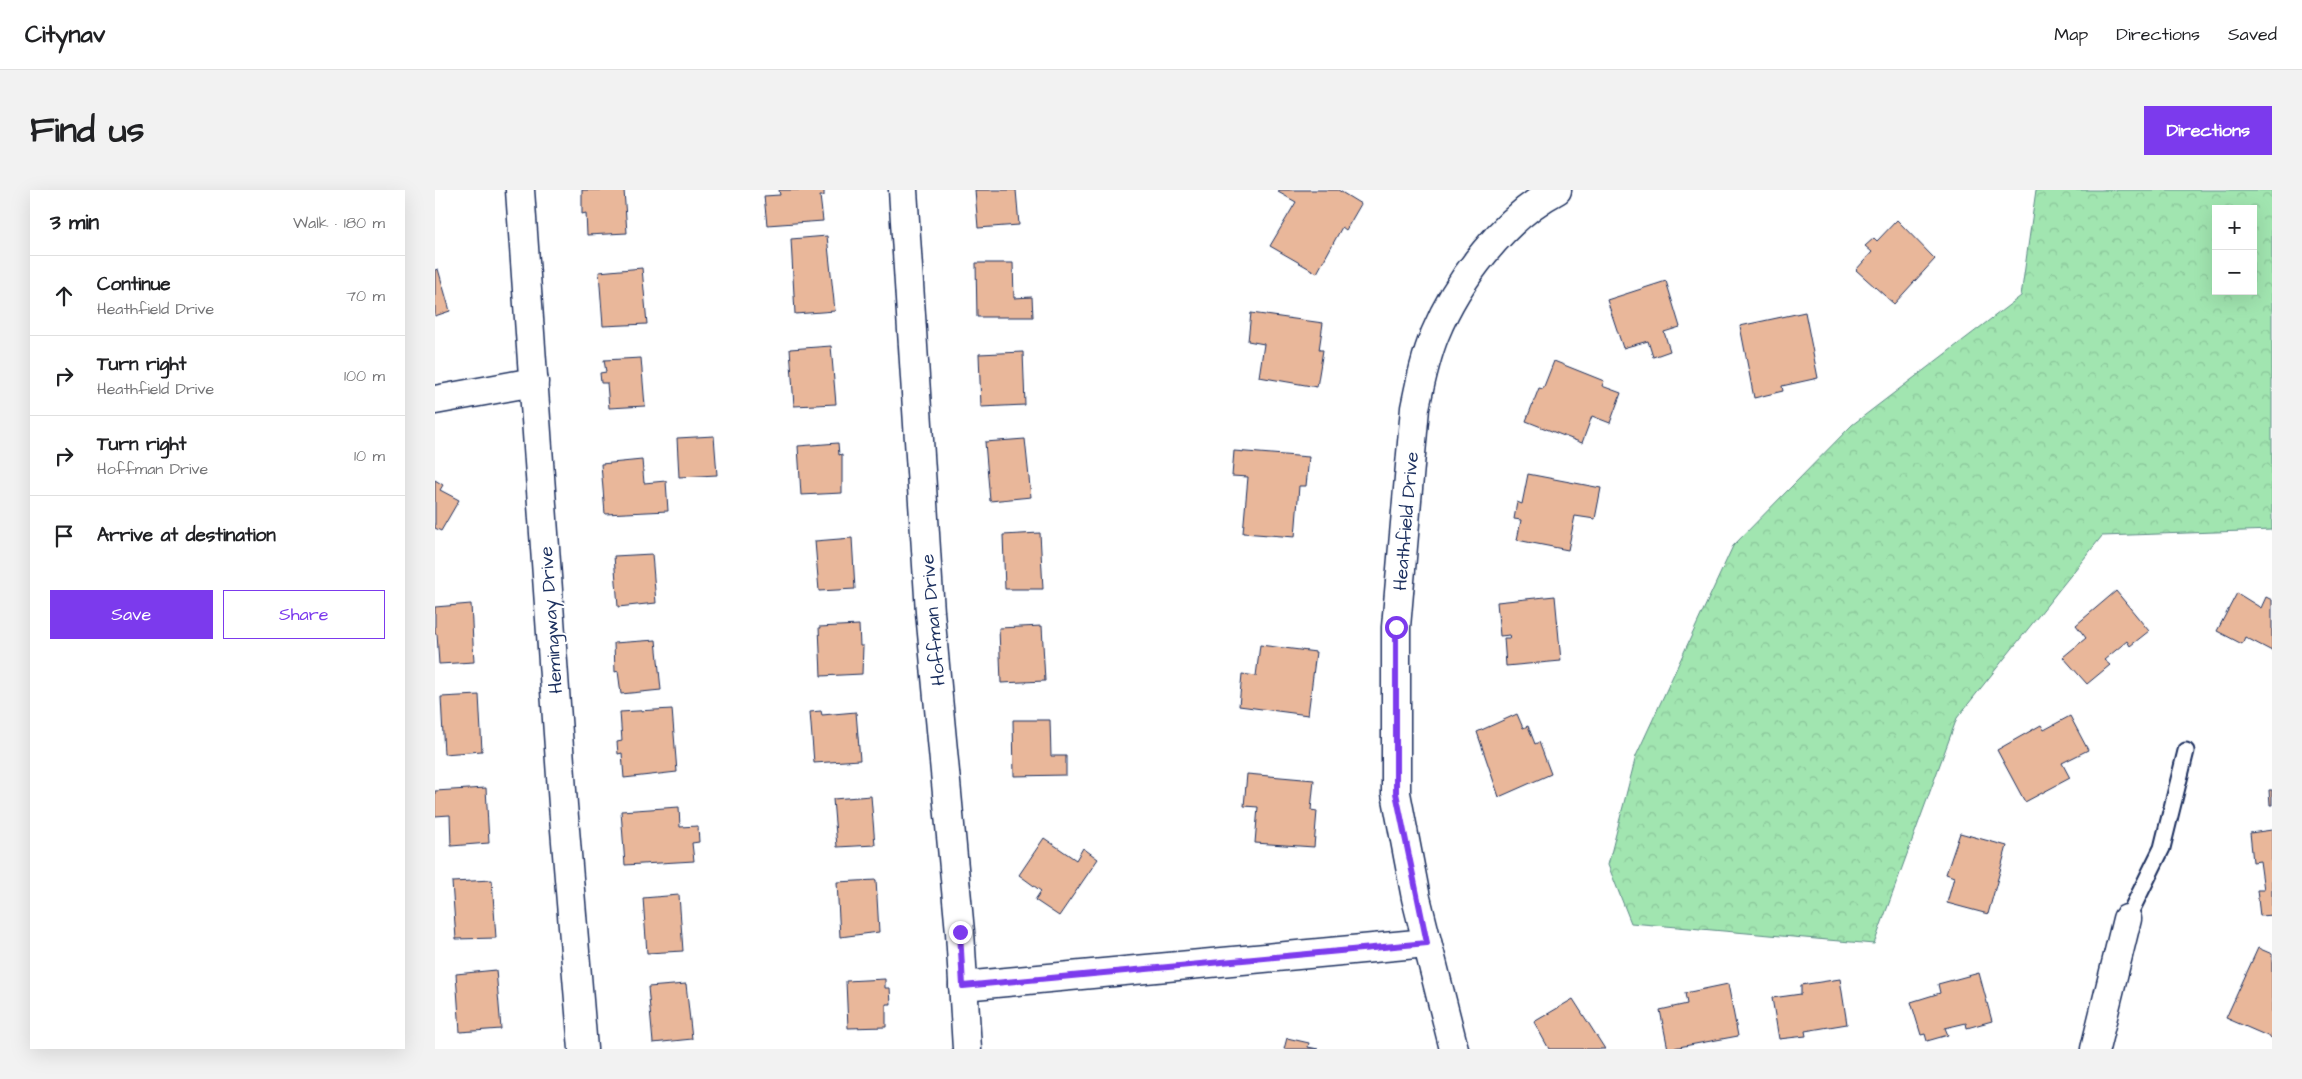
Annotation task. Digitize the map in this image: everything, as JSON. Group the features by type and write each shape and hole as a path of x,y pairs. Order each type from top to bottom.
{"street":[{"name":"Hemingway Drive","path":"520,190 563,805 583,1049"},
{"name":"Hoffman Drive","path":"903,190 930,612 967,1049"},
{"name":"Heathfield Drive","path":"1454,1049 1427,943 1396,793 1396,627 1415,408 1421,380 1435,334 1457,291 1485,252 1518,218 1550,192"},
{"path":"435,400 534,382"},
{"path":"2095,1049 2127,919"},
{"path":"963,986 1427,943"}],"lane":[{"path":"2127,919 2162,848 2186,751"}],"green space":[{"path":"2036,190 2272,190 2272,530 2102,536 1957,718 1874,944 1631,923 1608,865 1636,756 1733,546 1852,425 2021,296"}],"building":[{"path":"582,190 624,190 627,233 587,235 586,213 582,214"},
{"path":"779,190 824,190 824,196 820,196 823,221 767,225 764,196 780,195"},
{"path":"975,190 1016,190 1019,225 978,228"},
{"path":"1279,190 1338,190 1361,204 1346,230 1342,227 1317,273 1270,246 1296,202 1278,192"},
{"path":"1897,220 1935,259 1894,304 1856,270 1872,252 1865,246 1874,238 1877,241"},
{"path":"827,236 835,311 795,314 791,239"},
{"path":"976,263 1013,263 1014,298 1032,297 1033,317 977,317"},
{"path":"642,268 647,324 603,326 599,272"},
{"path":"438,269 450,311 435,316 435,270"},
{"path":"1666,281 1680,327 1664,332 1670,351 1653,357 1648,341 1623,348 1607,300"},
{"path":"1805,312 1818,378 1782,386 1783,391 1754,398 1740,326"},
{"path":"1251,313 1323,323 1319,350 1323,350 1317,387 1259,377 1264,344 1248,341"},
{"path":"831,346 836,404 794,406 790,349"},
{"path":"1023,352 1025,405 981,407 979,354"},
{"path":"641,358 645,406 609,408 607,383 601,383 600,373 606,372 604,360"},
{"path":"1554,361 1604,381 1602,386 1621,393 1610,423 1592,416 1582,443 1526,421 1539,388 1543,389"},
{"path":"714,436 717,475 679,477 677,438"},
{"path":"1025,439 1031,497 990,501 985,442"},
{"path":"838,443 839,455 842,454 842,493 801,495 798,446"},
{"path":"1234,451 1309,457 1306,486 1299,486 1295,537 1243,533 1248,477 1232,476"},
{"path":"642,460 644,483 666,481 668,511 605,514 601,464"},
{"path":"1528,474 1601,488 1595,519 1575,516 1568,550 1517,540 1521,520 1514,519 1517,502 1522,504"},
{"path":"435,480 443,485 440,490 459,500 441,531 435,528"},
{"path":"1040,533 1043,589 1005,589 1003,535"},
{"path":"852,538 855,589 819,591 815,541"},
{"path":"652,554 656,603 618,607 614,556"},
{"path":"2116,591 2149,631 2130,646 2127,641 2104,660 2110,665 2087,684 2063,657 2086,638 2076,625"},
{"path":"2237,593 2261,608 2266,597 2272,600 2272,651 2245,637 2242,644 2217,631"},
{"path":"1555,596 1561,661 1506,666 1504,638 1511,638 1510,635 1500,636 1497,602"},
{"path":"471,604 474,662 439,664 437,634 435,634 435,607"},
{"path":"859,625 860,646 863,646 862,674 821,676 819,627"},
{"path":"1042,626 1045,681 1001,683 999,628"},
{"path":"656,640 661,690 621,694 618,671 615,672 614,643"},
{"path":"1260,645 1316,652 1308,715 1239,706 1242,674 1256,676"},
{"path":"479,695 482,751 444,754 441,697"},
{"path":"672,709 677,772 624,778 622,753 618,754 617,742 622,741 620,712"},
{"path":"821,711 822,715 856,712 860,760 814,763 810,712"},
{"path":"1517,714 1523,728 1528,726 1535,744 1539,742 1551,774 1499,797 1477,732"},
{"path":"2070,716 2088,750 2062,763 2070,778 2025,802 1997,750 2041,725 2044,730"},
{"path":"1013,720 1050,720 1051,756 1066,756 1066,775 1014,776"},
{"path":"1247,774 1314,780 1311,810 1317,811 1314,847 1255,843 1258,807 1244,806"},
{"path":"486,788 489,843 451,846 450,815 435,816 435,791"},
{"path":"2269,790 2272,790 2272,805 2270,805"},
{"path":"871,796 875,845 837,847 833,799"},
{"path":"679,807 680,827 698,826 699,842 692,843 694,861 625,865 621,811"},
{"path":"2272,830 2272,915 2260,916 2257,890 2264,890 2260,861 2253,862 2250,833"},
{"path":"1960,833 2007,846 1988,914 1947,903 1954,877 1946,874"},
{"path":"1044,838 1076,860 1083,848 1098,859 1059,916 1035,900 1041,891 1019,875"},
{"path":"492,880 496,938 456,939 452,882"},
{"path":"876,880 879,932 840,937 837,882"},
{"path":"679,895 683,951 647,953 643,898"},
{"path":"2258,948 2272,954 2272,1038 2226,1018"},
{"path":"496,970 501,1029 460,1032 456,974"},
{"path":"1979,973 1992,1021 1967,1028 1966,1023 1945,1028 1948,1035 1927,1041 1925,1034 1921,1035 1911,1002 1940,993 1938,984"},
{"path":"885,979 885,988 890,988 891,1004 886,1004 886,1027 848,1028 846,981"},
{"path":"1840,979 1847,1024 1805,1031 1806,1036 1779,1039 1772,998 1801,994 1801,985"},
{"path":"686,984 692,1039 653,1043 648,987"},
{"path":"1728,984 1738,1036 1668,1049 1660,1010 1687,1004 1685,993"},
{"path":"1573,999 1605,1049 1549,1049 1534,1022"},
{"path":"1287,1038 1309,1043 1308,1047 1318,1049 1284,1049"}],"route":[{"path":"960,932 963,986 1427,943 1416,898 1396,793 1396,627"}]}
